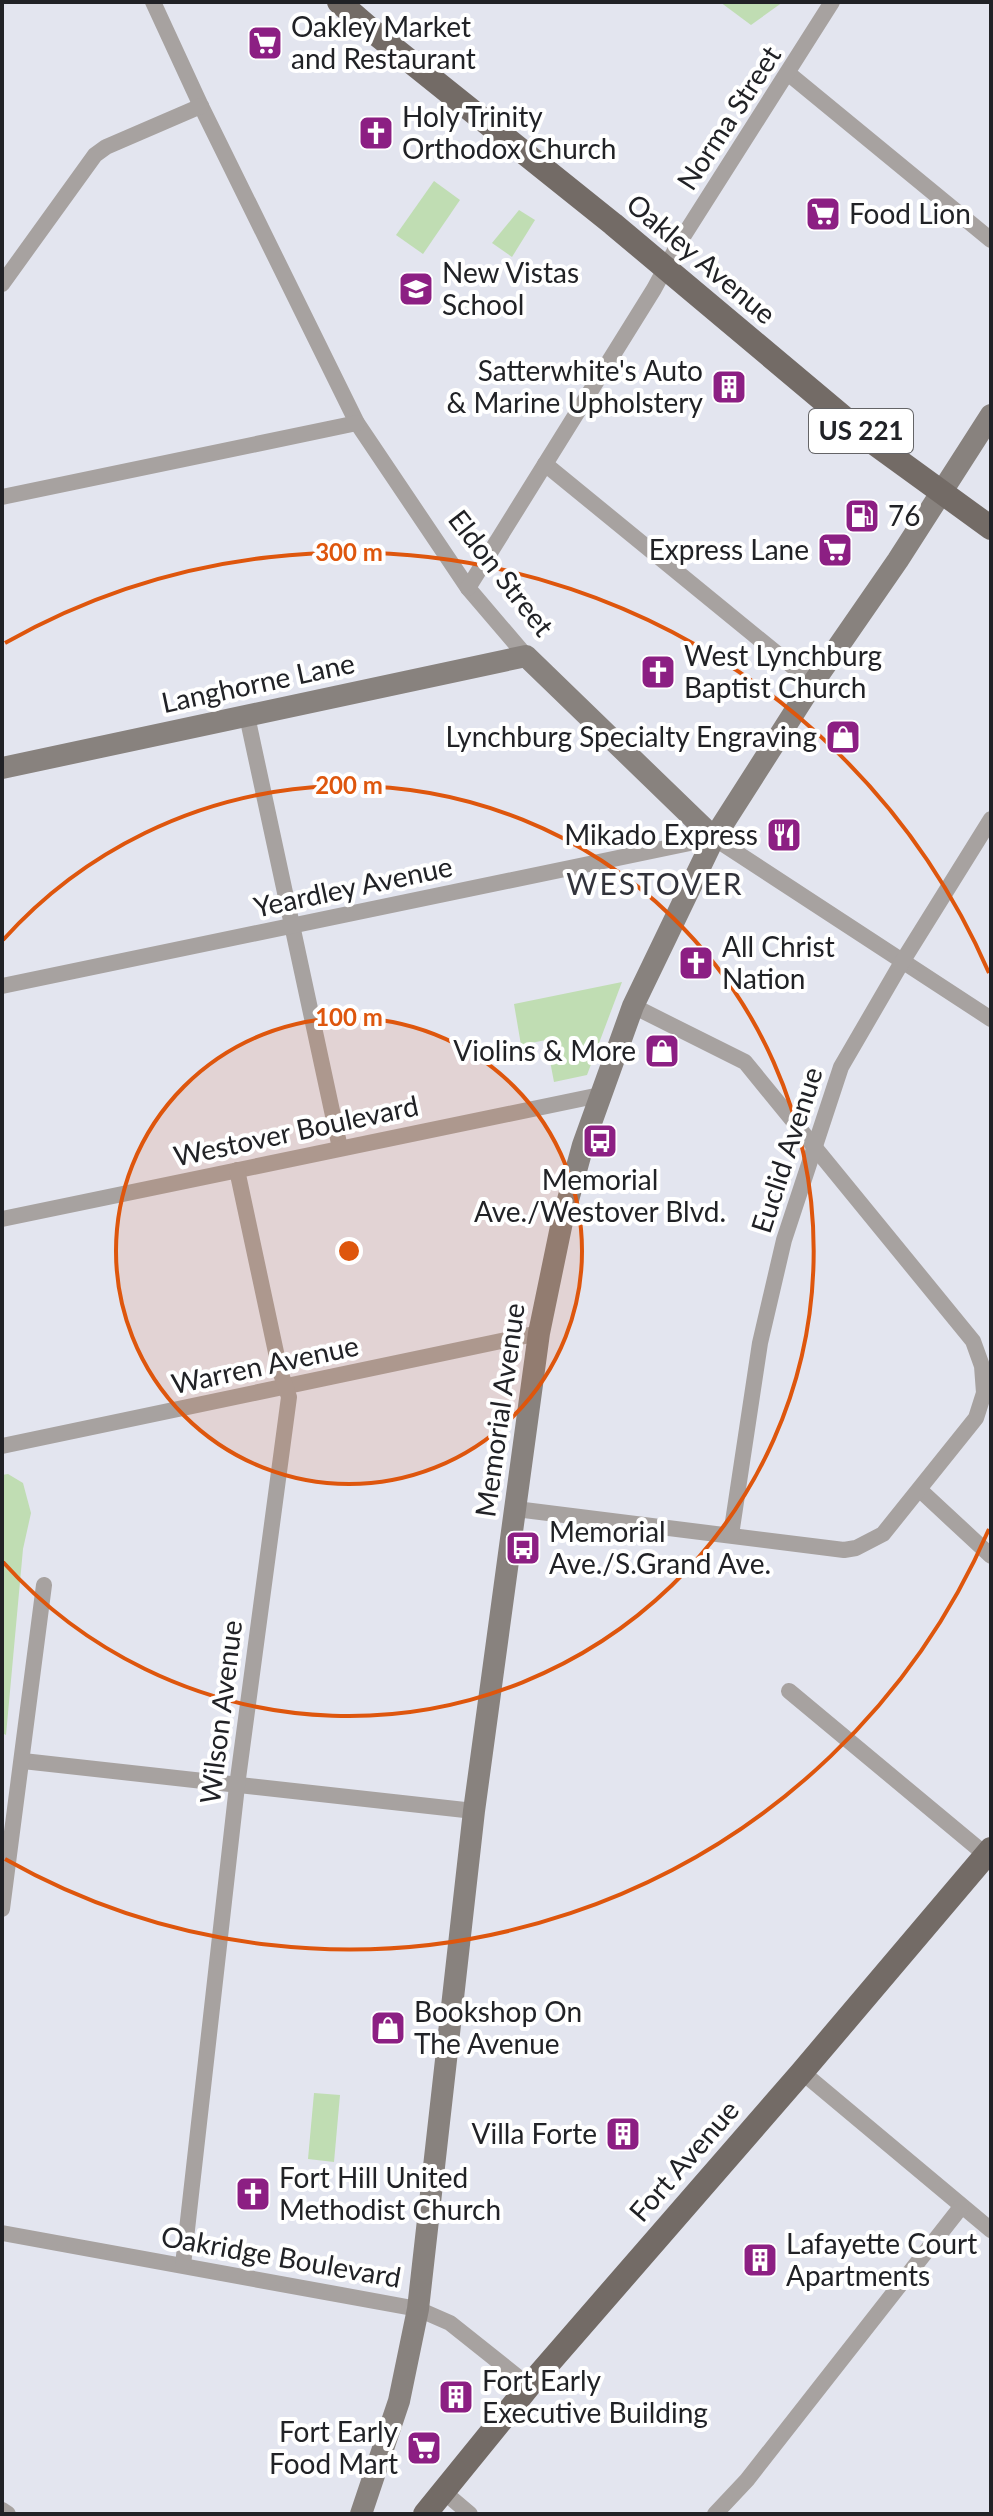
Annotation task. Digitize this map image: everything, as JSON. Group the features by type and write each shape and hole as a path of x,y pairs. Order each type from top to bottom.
{"main road":[{"name":"Oakley Avenue","path":"339,2 666,267 874,443 991,528"},
{"name":"Memorial Avenue","path":"361,2514 399,2401 418,2309 474,1811 539,1333 562,1222 583,1145 633,1006 714,838 991,415"},
{"name":"Langhorne Lane","path":"2,768 526,656"},
{"name":"Eldon Street","path":"526,656 714,838"},
{"name":"Fort Avenue","path":"425,2514 529,2386 988,1852"}],"street":[{"name":"Eldon Street","path":"153,2 357,423 468,588 526,656"},
{"name":"Norma Street","path":"468,588 832,2"},
{"path":"789,74 991,240"},
{"path":"2,284 95,155 106,147 201,106"},
{"path":"2,497 357,423"},
{"path":"545,464 813,683"},
{"path":"247,716 340,1148"},
{"name":"Euclid Avenue","path":"731,1535 760,1343 784,1240 841,1067 991,819"},
{"name":"Eldon Street","path":"714,838 991,1019"},
{"name":"Yeardley Avenue","path":"2,986 714,838"},
{"path":"516,1509 844,1550 856,1548 883,1534 920,1490 976,1418 984,1393 982,1366 973,1341 745,1062 717,1045 633,1006"},
{"name":"Westover Boulevard","path":"2,1219 600,1095"},
{"name":"Wilson Avenue","path":"183,2265 237,1786 289,1397 280,1371 237,1170"},
{"name":"Warren Avenue","path":"2,1446 539,1333"},
{"path":"920,1490 991,1556"},
{"path":"2,1909 44,1585"},
{"path":"789,1691 988,1852"},
{"path":"23,1761 474,1811"},
{"path":"802,2072 991,2230"},
{"path":"715,2514 747,2480 961,2207"},
{"name":"Oakridge Boulevard","path":"2,2233 418,2309 450,2323 529,2386"},
{"path":"444,2492 470,2514"},
{"path":"2,2510 8,2514"}],"green space":[{"path":"720,2 783,2 751,25"},
{"path":"434,181 460,200 423,254 396,235"},
{"path":"519,210 535,220 512,257 492,243"},
{"path":"622,982 587,1075 554,1082 546,1040 521,1045 514,1004"},
{"path":"8,1474 23,1483 31,1513 23,1549 6,1735 2,1733 2,1475"},
{"path":"314,2093 340,2095 334,2162 308,2159"}],"place":[{"name":"Oakley Market and Restaurant","path":"265,43"},
{"name":"Holy Trinity Orthodox Church","path":"376,133"},
{"name":"Food Lion","path":"823,214"},
{"name":"New Vistas School","path":"416,289"},
{"name":"Satterwhite's Auto & Marine Upholstery","path":"729,387"},
{"name":"76","path":"862,516"},
{"name":"Express Lane","path":"835,550"},
{"name":"West Lynchburg Baptist Church","path":"658,672"},
{"name":"Lynchburg Specialty Engraving","path":"843,737"},
{"name":"Mikado Express","path":"784,835"},
{"name":"All Christ Nation","path":"696,963"},
{"name":"Violins & More","path":"662,1051"},
{"name":"Memorial Ave./Westover Blvd.","path":"600,1141"},
{"name":"Memorial Ave./S.Grand Ave.","path":"523,1548"},
{"name":"Bookshop On The Avenue","path":"388,2028"},
{"name":"Villa Forte","path":"623,2134"},
{"name":"Fort Hill United Methodist Church","path":"253,2194"},
{"name":"Lafayette Court Apartments","path":"760,2260"},
{"name":"Fort Early Executive Building","path":"456,2397"},
{"name":"Fort Early Food Mart","path":"424,2448"}],"district":[{"name":"WESTOVER","path":"655,885"}]}
